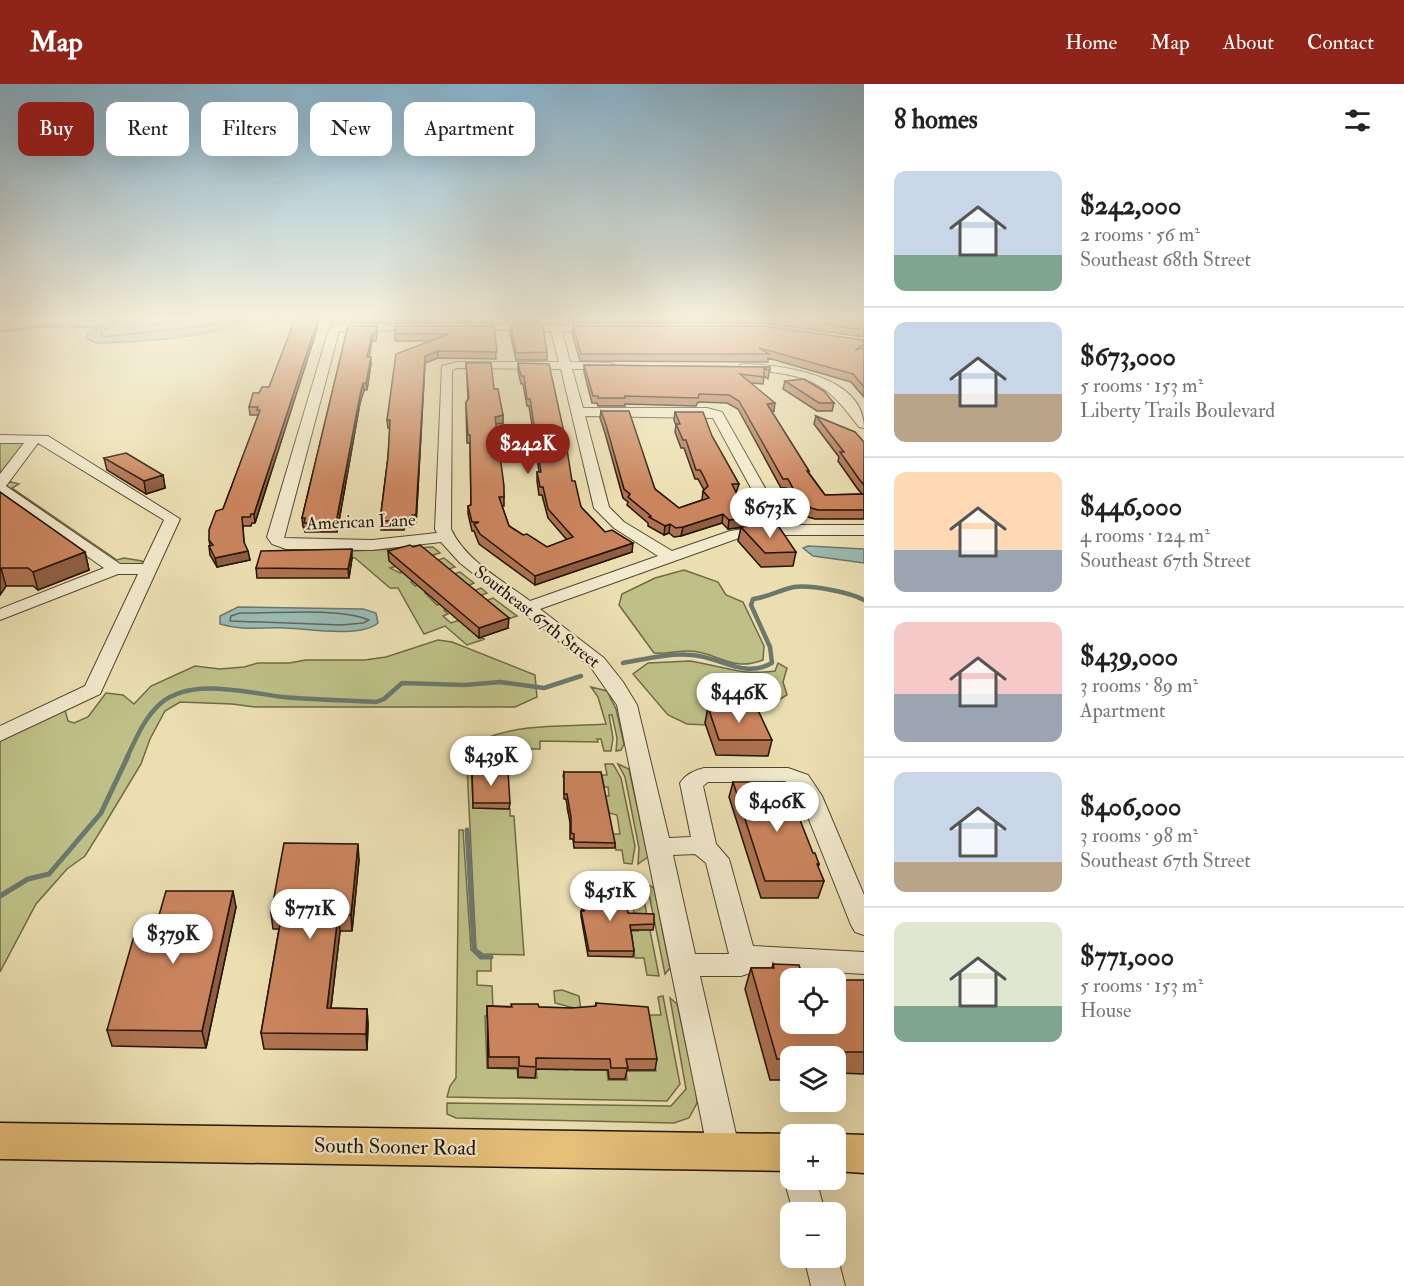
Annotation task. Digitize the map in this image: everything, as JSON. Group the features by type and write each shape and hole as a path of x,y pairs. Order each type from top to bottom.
{"main road":[{"name":"South Sooner Road","path":"0,1141 780,1153"},
{"path":"846,1154 864,1154"}],"street":[{"name":"American Lane","path":"321,374 276,535 278,541 293,544 360,545 446,537"},
{"path":"444,374 442,521 446,537"},
{"path":"568,374 602,508 619,525 669,556"},
{"path":"793,374 831,387 864,424"},
{"path":"577,412 712,413 722,419 781,530"},
{"path":"0,439 43,440 172,519 93,690 0,734"},
{"path":"34,440 0,486 116,569"},
{"path":"527,608 736,534 781,530 864,530"},
{"name":"Southeast 67th Street","path":"446,537 466,560 597,662 622,695 631,719 660,847 724,1152"},
{"path":"0,615 116,569 149,569"},
{"path":"705,848 691,783 704,775 788,775 800,780 811,796 864,925"},
{"path":"660,847 695,845 705,848 717,859 743,956 741,966 686,965"},
{"path":"743,956 864,963"},
{"path":"824,1268 828,1286"}],"green space":[{"path":"0,442 26,442 0,475"},
{"path":"7,483 19,484 12,488 117,560 124,558 142,561 144,564 120,565 7,486"},
{"path":"433,547 440,553 390,568 400,573 444,558 455,567 411,582 415,586 460,572 474,583 467,586 447,586 425,593 437,605 481,588 487,593 444,610 448,614 443,616 451,623 480,613 482,602 493,598 517,616 505,620 465,625 479,638 485,639 467,645 445,626 424,634 398,588 390,588 355,558 351,558 352,551"},
{"path":"684,570 718,582 726,595 743,602 764,646 763,660 737,664 692,651 654,653 619,605 622,594 655,578"},
{"path":"438,640 452,642 535,675 537,697 515,707 255,707 180,702 165,711 150,739 141,764 85,856 67,869 36,904 0,972 0,740 65,710 68,721 74,723 88,717 106,693 123,695 134,704 151,686 195,666 220,669 258,663 289,663 306,660 365,660 386,657"},
{"path":"690,661 752,672 775,671 778,663 787,668 783,682 787,695 759,712 708,725 687,724 668,715 633,674 648,663"},
{"path":"591,687 607,691 616,709 624,744 621,750 616,751 617,738 612,715 609,715 613,738 611,751 604,751 601,739 597,739 598,742 540,741 540,749 523,749 522,741 484,741 484,739 514,730 606,724 598,697"},
{"path":"472,741 480,741 480,751 469,751 469,760 481,761 482,774 508,776 472,776 473,808 510,809 510,816 514,816 524,955 483,954 476,949 466,747"},
{"path":"605,764 613,764 621,778 635,846 632,864 624,863 622,850 616,850 613,834 620,834 617,815 568,813 567,808 607,808 605,796 609,796 608,787 604,787 602,777 563,777 563,775 607,775"},
{"path":"618,764 629,769 648,857 638,864 639,848 625,777"},
{"path":"459,830 463,830 471,950 480,958 491,958 491,971 477,971 477,985 492,986 493,1008 510,1016 485,1016 487,1068 517,1069 518,1078 537,1078 536,1069 568,1070 562,1017 569,1017 574,1070 607,1070 608,1080 627,1080 626,1071 656,1071 647,1017 622,1015 661,1015 658,997 663,996 680,1084 667,1101 447,1097 450,1086 456,1078"},
{"path":"627,881 635,881 644,900 659,976 647,975 644,958 635,958 630,931 638,931"},
{"path":"641,881 654,888 670,968 665,974 650,899"},
{"path":"562,990 579,996 581,1010 555,1003 554,991"},
{"path":"670,998 677,1004 696,1089 697,1103 689,1118 674,1123 456,1118 447,1114 447,1103 671,1106 686,1089"}],"water":[{"path":"808,546 864,549 864,563 813,556 803,548"},
{"path":"238,607 363,609 376,613 378,623 370,628 347,631 244,628 220,624 220,616"}],"building":[{"path":"274,374 300,374 254,514 250,517 242,517 244,542 248,551 215,558 209,546 213,545 209,540 209,530 216,511 223,509 260,410 257,410 258,407 249,407 253,393 259,393 262,387 269,387"},
{"path":"336,374 368,374 360,395 336,523 304,523 305,518 302,518"},
{"path":"393,374 424,374 416,515 412,515 412,518 404,518 404,521 380,521 388,457 390,420 387,420"},
{"path":"467,374 492,374 494,389 498,389 503,415 495,417 504,486 504,497 499,497 509,526 547,547 573,537 548,509 543,487 540,487 537,472 541,472 530,399 527,399 524,376 521,374 551,374 572,481 575,481 581,507 605,532 612,530 633,543 535,576 480,534 474,524 479,522 472,522 468,506 471,505 470,435 468,435 466,402 469,398"},
{"path":"587,374 740,374 775,403 767,404 809,471 807,471 825,495 864,494 864,510 818,510 802,505 788,479 783,479 739,401 729,395 699,394 698,398 625,396 625,398 598,398 598,396 593,396"},
{"path":"741,374 764,374 764,377"},
{"path":"853,374 864,374 864,387"},
{"path":"804,379 824,391 834,403 819,403 785,381"},
{"path":"601,411 629,411 655,489 679,508 709,498 703,491 708,486 700,470 696,470 686,440 683,440 676,424 680,424 675,412 703,412 712,436 739,484 732,484 742,505 738,506 742,509 737,510 746,518 729,520 723,514 676,528 670,524 665,526 649,517 651,516 628,497 630,494 624,489"},
{"path":"816,416 855,432 864,442 864,485 840,452 844,452"},
{"path":"126,453 163,475 144,481 104,458"},
{"path":"0,492 85,552 33,572 28,568 0,569"},
{"path":"777,524 796,552 765,553 741,527"},
{"path":"410,545 413,547 420,545 509,618 479,628 388,551"},
{"path":"352,549 348,569 256,568 261,551"},
{"path":"708,707 757,708 772,740 719,740"},
{"path":"472,770 508,771 510,803 473,803"},
{"path":"564,772 601,772 615,843 574,842 567,794 564,794"},
{"path":"733,782 785,782 813,853 815,853 824,881 765,881"},
{"path":"284,843 358,844 351,915 338,915 327,1008 367,1009 366,1034 261,1033 282,913 271,913"},
{"path":"166,891 233,891 202,1031 107,1030 136,929 155,929"},
{"path":"581,892 624,893 628,913 654,914 654,924 630,925 634,951 589,951 581,911 584,911"},
{"path":"773,964 799,965 800,968 780,968 780,1034 846,1034 846,980 864,980 864,1052 846,1052 846,1046 780,1046 780,1059 777,1059 751,968 774,968"},
{"path":"596,1003 648,1007 657,1059 626,1059 628,1068 611,1068 610,1059 536,1058 536,1067 519,1066 519,1057 489,1057 487,1006 512,1007 511,1004 538,1004 539,1007 572,1008 596,1006"}],"waterway":[{"path":"623,663 657,657 692,655 742,668 761,667 772,663 770,647 751,605 753,599 789,588 802,587 840,592 864,600"},
{"path":"127,757 141,728 155,709 174,695 188,691 220,689 283,697 376,702 384,699 402,683 465,685 500,682 544,688 581,676"},
{"path":"0,896 28,879 49,874 101,813 128,756"},
{"path":"467,830 474,949 481,957 491,957"}]}
